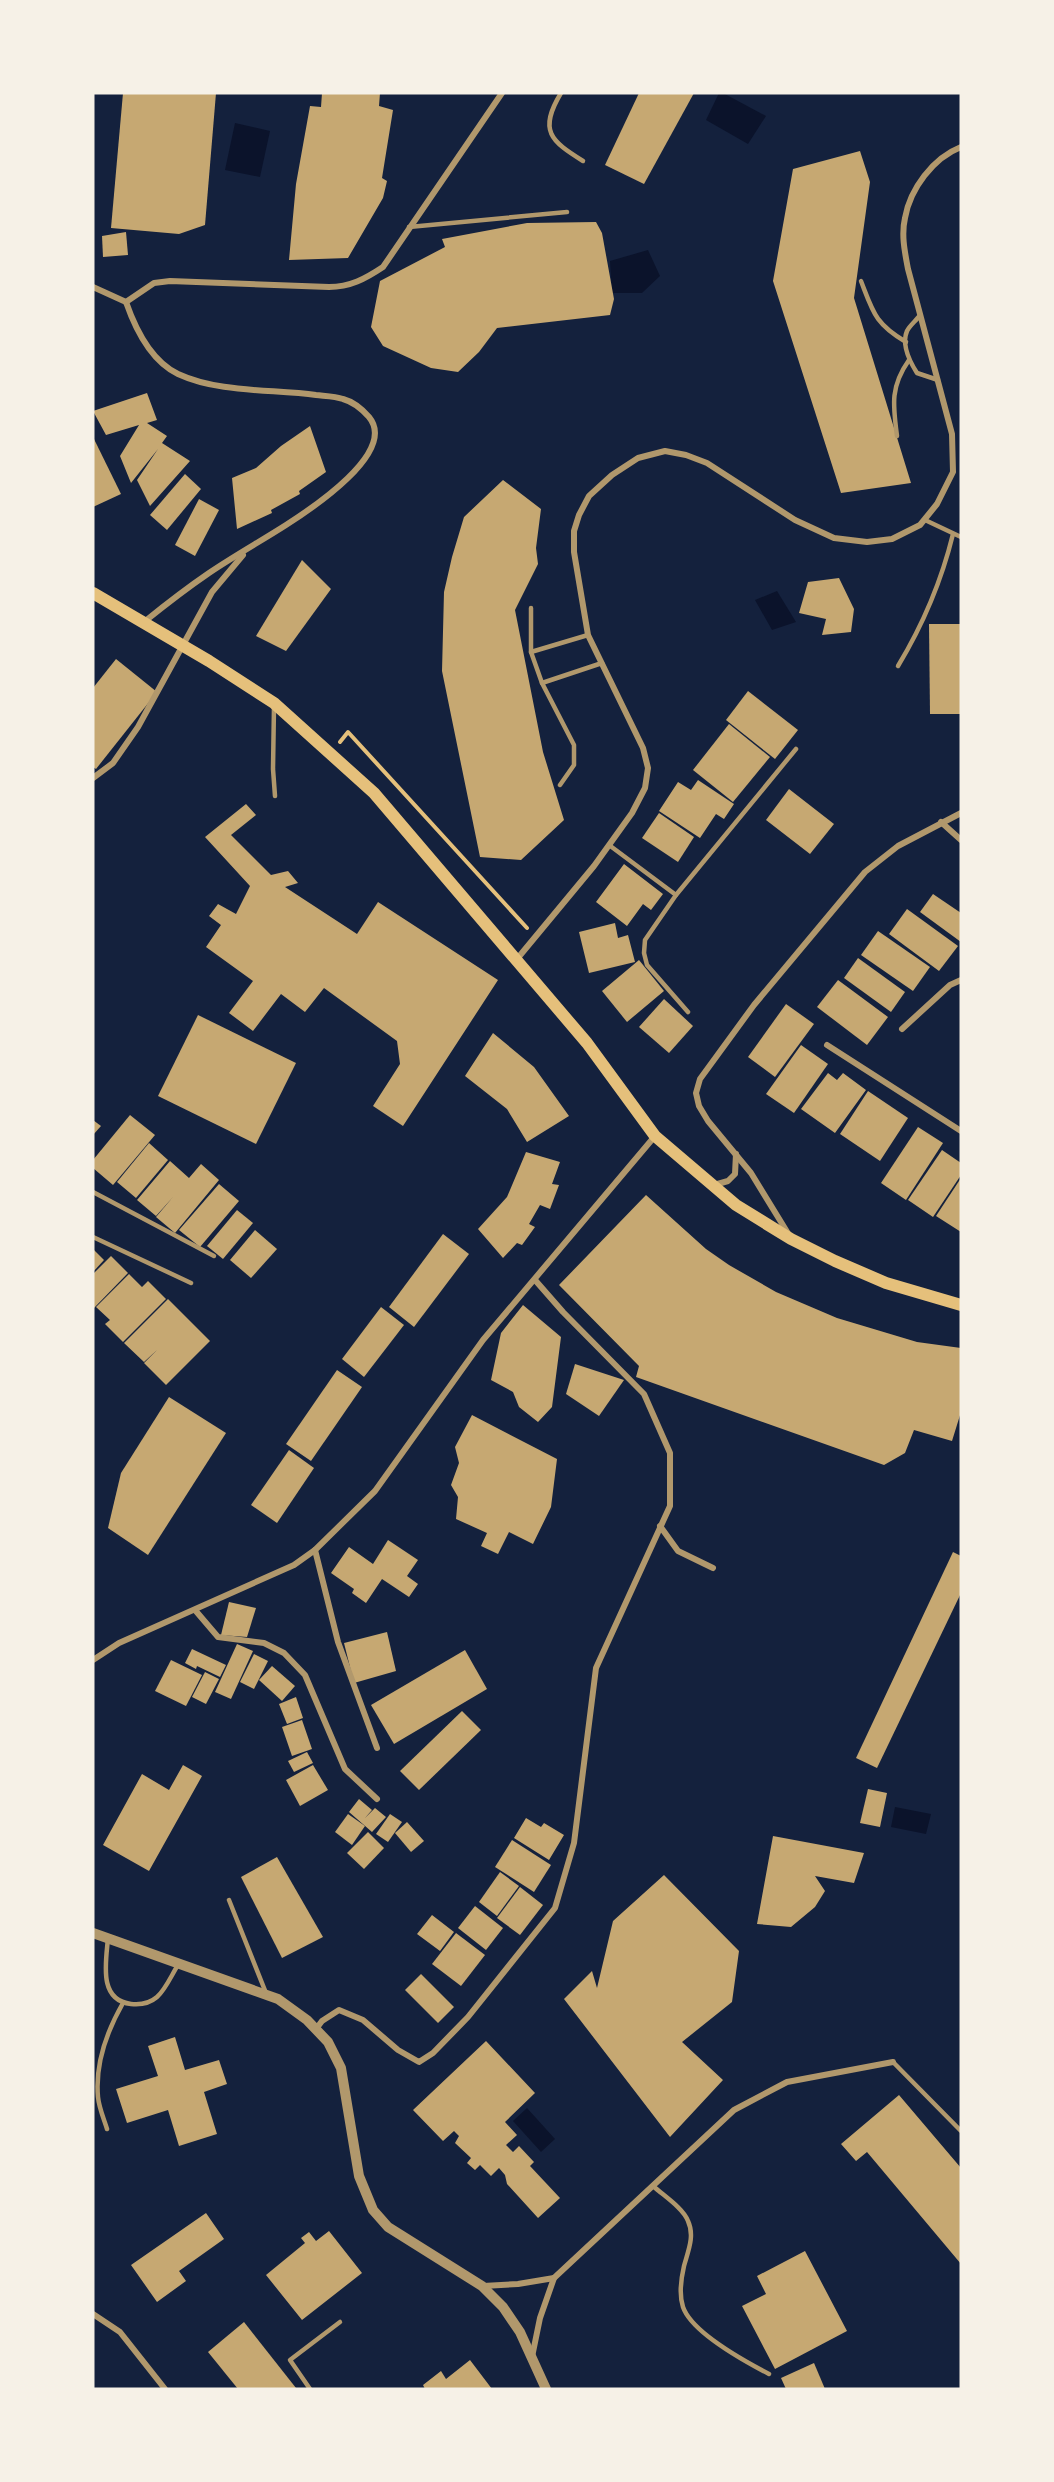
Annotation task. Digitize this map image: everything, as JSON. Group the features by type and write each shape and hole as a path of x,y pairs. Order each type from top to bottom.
{"main road":[{"path":"93,593 209,661 274,703 374,793 587,1043 655,1136 736,1205 791,1239 886,1283 961,1305"}],"street":[{"path":"126,302 154,283 170,281 342,287 359,282 383,267 502,93"},
{"path":"517,959 609,845 632,813 645,788 648,768 643,748 588,635 574,552 576,524 589,496 612,475 638,458 665,451 686,454 706,463 795,520 834,538 867,542 892,539 920,525 937,504 952,472 952,434 903,244 904,218 912,196 928,172 940,159 961,147"},
{"path":"93,286 126,302 138,333 160,360 177,373 230,388 297,392 344,399 361,408 374,423 374,443 362,462 336,489 314,507 212,571 143,622"},
{"path":"93,778 113,763 138,727 212,592 247,550"},
{"path":"791,1239 751,1173 708,1121 699,1106 696,1094 700,1079 754,1005 865,872 898,846 961,813"},
{"path":"941,822 961,840"},
{"path":"902,1029 950,986 961,980"},
{"path":"827,1045 961,1131"},
{"path":"93,1660 119,1643 294,1565 315,1550 375,1491 483,1340 655,1136"},
{"path":"713,1186 728,1181 735,1174 736,1154"},
{"path":"316,2029 322,2021 339,2010 363,2019 398,2050 419,2062 433,2053 468,2017 555,1908 574,1843 596,1668 670,1506 670,1453 644,1394 563,1312 535,1280"},
{"path":"660,1526 678,1551 713,1568"},
{"path":"315,1550 338,1642 377,1748"},
{"path":"195,1610 218,1637 264,1643 284,1653 305,1675 345,1769 377,1799"},
{"path":"93,1933 278,1999 316,2029 328,2042 342,2068 359,2176 369,2202 380,2220 482,2286 503,2307 520,2332 546,2389"},
{"path":"267,1996 301,2024 322,2046 348,2098"},
{"path":"531,2360 540,2318 554,2278 734,2110 787,2082 893,2062"},
{"path":"482,2286 518,2284 554,2278"},
{"path":"93,2314 120,2332 165,2389"}],"lane":[{"path":"561,93 550,110 550,131 557,144 584,161"},
{"path":"409,228 567,212"},
{"path":"861,281 874,316 890,333 906,342"},
{"path":"920,315 908,331 906,342 909,360 917,373 938,380"},
{"path":"897,436 893,403 898,375 909,360"},
{"path":"952,452 961,452"},
{"path":"925,520 961,537"},
{"path":"898,666 921,628 953,534"},
{"path":"531,608 531,652 542,683 574,745 574,765 560,785"},
{"path":"531,652 588,635"},
{"path":"542,683 602,663"},
{"path":"274,703 275,796"},
{"path":"688,1012 647,964 644,953 645,940 676,896 796,749"},
{"path":"609,845 676,896"},
{"path":"93,1191 214,1256"},
{"path":"93,1237 190,1283"},
{"path":"229,1899 267,1996"},
{"path":"108,1938 105,1974 109,1993 123,2003 140,2005 158,1996 179,1964"},
{"path":"107,2129 98,2099 97,2070 112,2022 123,2003"},
{"path":"893,2062 961,2131"},
{"path":"653,2186 686,2217 690,2224 691,2240 681,2288 684,2310 701,2330 714,2340 740,2359 769,2374"},
{"path":"310,2389 290,2360 340,2322"}],"path":[{"path":"330,755 348,732 535,937"}],"water":[{"path":"719,93 766,116 748,144 706,120"},
{"path":"235,123 270,131 260,177 225,170"},
{"path":"648,250 660,276 642,293 612,293 610,261"},
{"path":"777,591 796,622 772,630 755,600"},
{"path":"895,1807 931,1814 926,1834 891,1827"},
{"path":"527,2108 555,2139 541,2152 513,2121"}],"building":[{"path":"123,93 216,93 205,225 179,234 111,228"},
{"path":"322,93 380,93 379,106 393,110 382,178 387,181 383,198 348,258 289,260 296,184 310,106 321,107"},
{"path":"639,93 694,93 644,184 605,165"},
{"path":"860,151 870,182 854,298 911,483 841,493 773,281 793,169"},
{"path":"596,222 602,233 614,299 610,315 497,328 479,352 458,372 431,368 383,346 371,327 380,281 445,247 442,239 527,223"},
{"path":"126,232 128,255 103,257 102,236"},
{"path":"147,393 157,420 147,423 167,436 162,443 190,461 150,506 137,480 158,449 131,483 120,456 139,425 106,435 93,411"},
{"path":"310,426 326,472 299,491 300,494 271,510 272,513 237,529 232,478 256,468 281,446"},
{"path":"93,437 121,494 93,507"},
{"path":"185,474 201,489 167,530 150,515"},
{"path":"503,480 541,509 536,548 538,564 515,610 543,752 564,820 521,860 480,857 442,671 444,592 464,517"},
{"path":"199,499 219,510 195,556 175,545"},
{"path":"302,560 331,589 286,651 256,636"},
{"path":"839,578 854,609 851,632 822,635 826,619 799,613 808,582"},
{"path":"929,624 961,624 961,714 930,714"},
{"path":"116,659 157,692 96,769 93,767 93,688"},
{"path":"748,691 798,730 775,759 726,720"},
{"path":"729,724 770,757 733,802 693,770"},
{"path":"698,780 734,804 724,819 716,814 700,838 659,811 678,782 691,790"},
{"path":"789,789 834,824 810,854 766,820"},
{"path":"246,804 256,815 231,835 271,875 288,871 298,883 285,887 357,934 378,902 498,980 403,1126 373,1106 400,1064 397,1041 324,988 305,1012 281,994 253,1031 229,1013 253,981 206,947 221,925 209,916 218,904 236,914 250,886 205,837"},
{"path":"659,813 694,837 678,862 642,838"},
{"path":"624,864 663,894 651,910 643,904 627,926 596,902"},
{"path":"933,894 961,913 961,942 920,912"},
{"path":"907,909 958,946 939,971 889,934"},
{"path":"615,923 618,938 628,935 635,962 589,973 579,932"},
{"path":"878,931 930,967 913,991 861,955"},
{"path":"858,958 905,992 891,1012 844,978"},
{"path":"639,960 664,991 627,1022 602,991"},
{"path":"838,980 888,1017 867,1045 817,1007"},
{"path":"664,999 693,1026 669,1053 639,1027"},
{"path":"786,1004 814,1024 775,1077 748,1057"},
{"path":"198,1015 296,1063 256,1144 158,1096"},
{"path":"493,1033 534,1067 569,1116 527,1142 507,1109 465,1076"},
{"path":"801,1045 828,1064 794,1113 766,1094"},
{"path":"828,1073 837,1080 843,1073 866,1090 835,1133 801,1109"},
{"path":"868,1091 908,1118 880,1161 840,1134"},
{"path":"130,1115 155,1135 113,1185 93,1168 93,1160"},
{"path":"93,1120 101,1126 93,1135"},
{"path":"918,1127 943,1143 906,1200 881,1183"},
{"path":"149,1143 168,1160 136,1198 117,1182"},
{"path":"942,1150 961,1163 961,1175 933,1217 908,1200"},
{"path":"526,1152 560,1162 552,1184 559,1185 550,1209 540,1205 529,1224 535,1227 522,1245 517,1243 503,1258 478,1229 507,1197"},
{"path":"170,1161 189,1178 201,1164 219,1180 175,1233 156,1217 173,1197 156,1216 137,1200"},
{"path":"961,1178 961,1232 936,1216"},
{"path":"219,1184 239,1201 200,1247 179,1230"},
{"path":"646,1195 706,1249 776,1292 837,1318 917,1342 961,1348 961,1412 952,1441 914,1430 905,1453 884,1465 636,1377 639,1366 559,1285"},
{"path":"237,1210 253,1223 223,1259 207,1246"},
{"path":"255,1230 277,1249 251,1278 230,1260"},
{"path":"443,1234 469,1254 414,1327 389,1307"},
{"path":"93,1249 104,1260 93,1272"},
{"path":"111,1256 128,1273 93,1309 93,1274"},
{"path":"129,1274 142,1287 148,1281 166,1299 123,1342 105,1324 110,1320 96,1307"},
{"path":"168,1299 210,1341 166,1385 144,1363 157,1350 144,1362 124,1343"},
{"path":"523,1305 561,1337 552,1407 538,1422 519,1407 513,1392 491,1380 501,1333"},
{"path":"381,1307 404,1325 364,1377 342,1359"},
{"path":"575,1364 624,1380 599,1416 566,1394"},
{"path":"337,1370 362,1387 311,1461 286,1444"},
{"path":"169,1397 226,1433 148,1555 108,1528 121,1473"},
{"path":"472,1415 557,1459 551,1507 533,1544 509,1532 498,1554 481,1546 487,1533 456,1519 458,1497 451,1485 459,1463 455,1447"},
{"path":"289,1450 314,1468 277,1523 251,1505"},
{"path":"388,1540 418,1560 407,1576 418,1584 409,1597 382,1579 366,1603 352,1593 354,1589 331,1573 349,1547 373,1564"},
{"path":"953,1552 961,1556 961,1593 877,1768 856,1758"},
{"path":"229,1602 256,1608 247,1637 221,1635"},
{"path":"387,1632 396,1671 354,1683 344,1643"},
{"path":"237,1644 253,1651 231,1699 215,1692"},
{"path":"192,1649 226,1665 220,1677 185,1663"},
{"path":"465,1650 487,1689 394,1744 371,1705"},
{"path":"254,1654 268,1661 254,1689 240,1682"},
{"path":"171,1660 202,1675 186,1706 155,1691"},
{"path":"272,1666 295,1686 282,1701 259,1680"},
{"path":"205,1672 219,1679 206,1704 192,1697"},
{"path":"296,1697 303,1718 287,1724 279,1704"},
{"path":"462,1711 481,1730 419,1790 400,1771"},
{"path":"302,1720 312,1749 292,1756 282,1727"},
{"path":"307,1752 313,1763 294,1772 288,1761"},
{"path":"183,1765 202,1776 149,1871 103,1845 142,1774 169,1790"},
{"path":"313,1765 328,1790 300,1806 286,1780"},
{"path":"868,1789 887,1793 880,1827 860,1823"},
{"path":"359,1799 372,1810 365,1818 375,1808 386,1817 372,1832 349,1812"},
{"path":"348,1814 365,1826 352,1845 335,1832"},
{"path":"390,1814 402,1822 388,1842 376,1834"},
{"path":"526,1818 541,1827 544,1823 564,1835 549,1860 514,1838"},
{"path":"407,1822 424,1841 411,1852 395,1833"},
{"path":"368,1832 384,1848 364,1869 347,1853"},
{"path":"773,1836 864,1853 854,1883 815,1876 825,1891 815,1907 791,1927 757,1924"},
{"path":"512,1840 551,1865 534,1892 495,1867"},
{"path":"277,1857 323,1937 282,1958 241,1877"},
{"path":"500,1872 519,1886 497,1916 479,1902"},
{"path":"664,1875 739,1951 732,2002 682,2042 723,2080 670,2137 564,1999 592,1971 597,1988 613,1921"},
{"path":"520,1887 543,1905 520,1935 497,1918"},
{"path":"475,1906 503,1928 486,1950 458,1928"},
{"path":"432,1915 454,1932 440,1951 417,1934"},
{"path":"456,1933 485,1955 461,1986 432,1964"},
{"path":"421,1974 454,2007 438,2023 405,1990"},
{"path":"175,2037 185,2070 219,2060 227,2084 204,2092 217,2134 179,2146 168,2110 127,2123 116,2089 158,2076 148,2046"},
{"path":"486,2041 535,2093 505,2122 517,2135 506,2145 513,2152 519,2146 534,2162 530,2166 560,2198 538,2218 507,2184 505,2175 499,2168 491,2176 480,2165 475,2170 467,2163 471,2158 455,2143 459,2136 454,2131 443,2141 413,2110"},
{"path":"899,2095 961,2168 961,2264 867,2152 856,2161 841,2144"},
{"path":"206,2213 224,2239 179,2271 186,2281 157,2302 131,2265"},
{"path":"329,2231 362,2273 302,2320 266,2275 305,2243 301,2238 309,2232 316,2241"},
{"path":"805,2251 847,2331 775,2369 742,2306 766,2294 757,2276"},
{"path":"244,2322 295,2389 238,2389 208,2352"},
{"path":"470,2360 492,2389 425,2389 423,2385 441,2371 446,2379"},
{"path":"814,2363 825,2389 786,2389 781,2378"}]}
